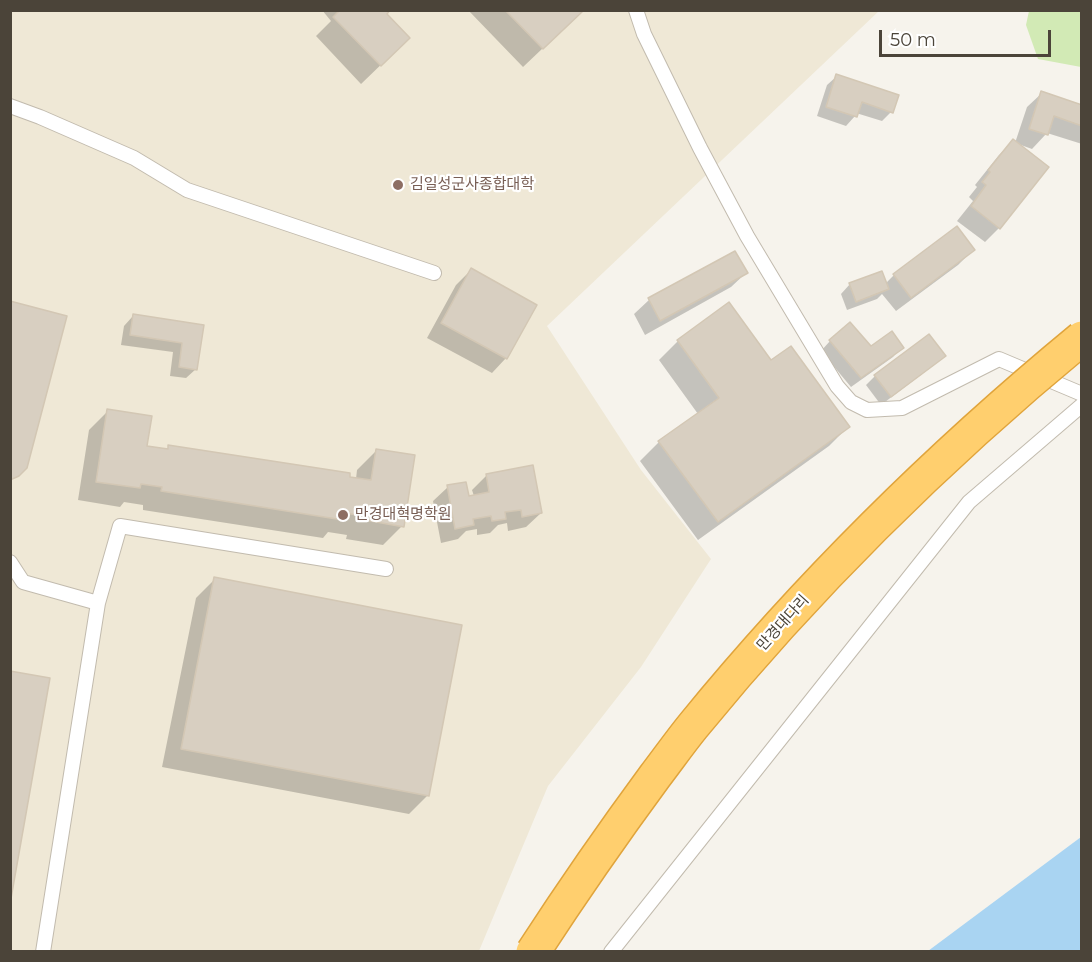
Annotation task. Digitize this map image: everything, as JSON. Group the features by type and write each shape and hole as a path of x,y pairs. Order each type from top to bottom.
{"highway":[{"name":"만경대다리","path":"533,951 628,813 693,726 787,618 873,526 989,417 1082,339"}],"lane":[{"path":"636,10 644,34 700,148 747,236 837,386 851,402 867,410 902,408 999,360 1082,394"},
{"path":"10,106 134,158 187,190 434,273"},
{"path":"611,951 969,502 1082,405"},
{"path":"43,951 98,603 120,526 386,569"},
{"path":"10,562 24,582 98,603"}],"shaded area":[{"name":"만경대혁명학원","path":"10,11 879,11 547,326 641,470 711,559 641,667 548,786 479,951 11,951"}],"green space":[{"path":"1029,11 1081,11 1081,67 1038,59 1026,25"}],"water":[{"path":"1081,837 1081,951 928,951"}],"building":[{"path":"340,10 390,10 387,14 410,38 381,66 333,17"},
{"path":"505,10 582,10 583,11 543,49"},
{"path":"836,74 899,95 893,113 862,102 857,117 826,107"},
{"path":"1041,91 1082,105 1082,126 1054,116 1048,135 1029,129"},
{"path":"1013,139 1049,167 1000,229 971,206 986,185 982,182 990,172 988,170"},
{"path":"957,226 975,250 911,298 893,274"},
{"path":"735,251 748,273 660,321 648,298"},
{"path":"471,268 537,305 507,359 441,323"},
{"path":"882,271 889,289 856,302 849,283"},
{"path":"10,301 67,316 27,468 19,476 10,480"},
{"path":"729,302 771,360 791,346 850,427 718,522 658,441 719,398 677,340"},
{"path":"133,314 204,325 197,370 179,367 182,343 130,335"},
{"path":"850,322 871,346 892,331 904,348 861,378 829,340"},
{"path":"929,334 946,356 891,397 874,375"},
{"path":"107,409 152,416 147,446 168,449 168,445 350,473 350,477 371,480 376,449 415,455 404,527 365,520 365,516 344,513 343,520 161,491 162,487 141,484 140,488 96,482"},
{"path":"533,465 542,513 522,517 521,510 505,512 506,519 492,521 491,516 473,519 474,525 455,529 447,485 466,482 469,496 489,492 486,474"},
{"path":"214,577 462,625 429,796 181,749"},
{"path":"10,671 50,678 10,904"}],"place":[{"name":"김일성군사종합대학","path":"398,185"},
{"name":"만경대혁명학원","path":"343,515"}]}
